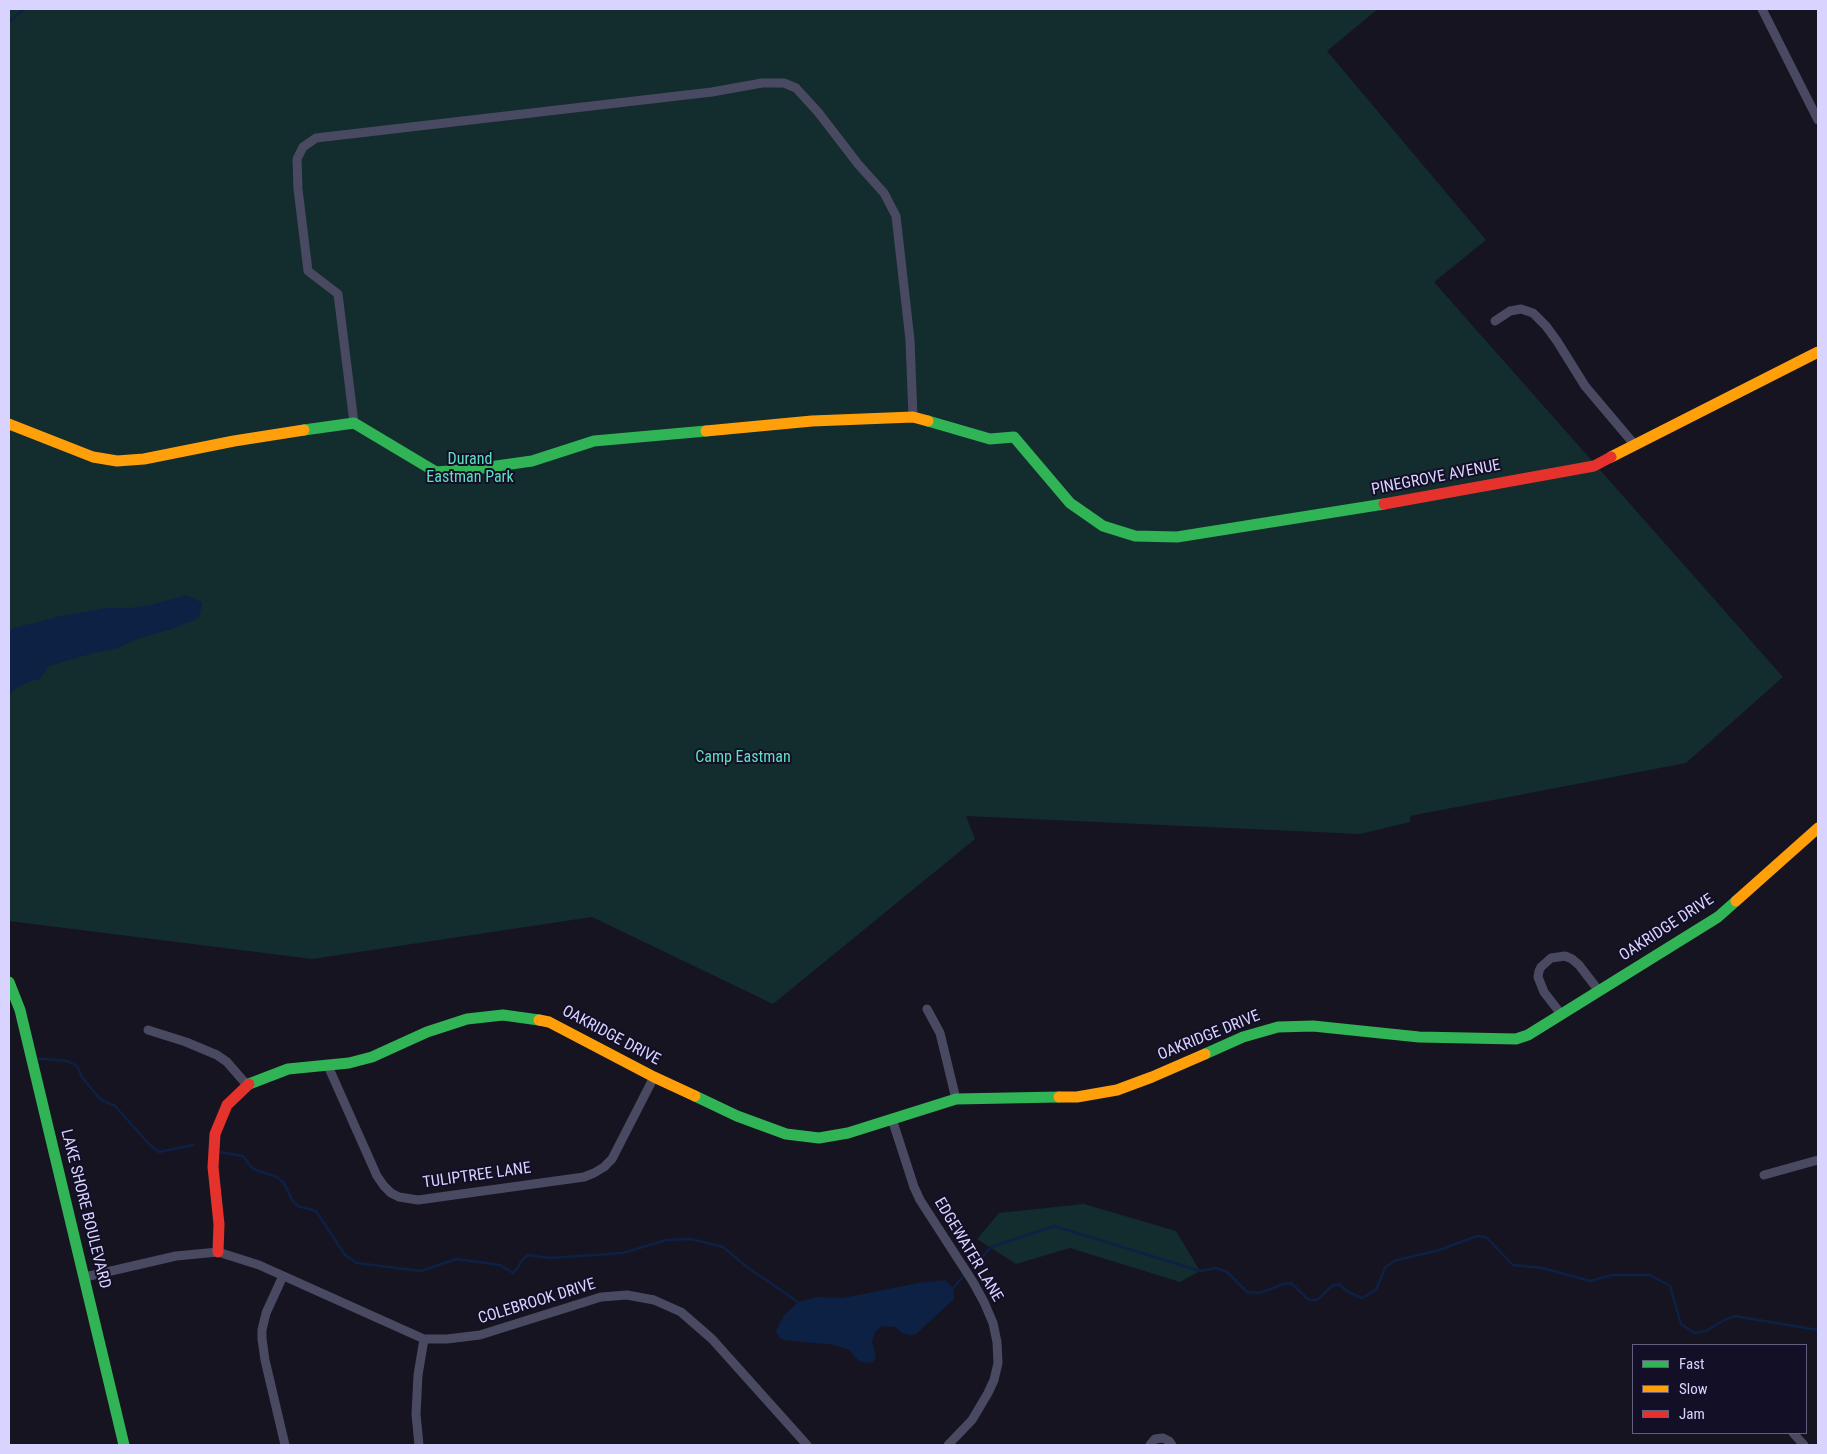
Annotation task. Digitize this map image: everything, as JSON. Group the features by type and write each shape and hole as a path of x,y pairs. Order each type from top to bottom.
{"street":[{"path":"1762,9 1818,120"},
{"path":"9,424 78,452 93,457 118,461 144,459 234,441 354,423 436,472 532,461 594,441 812,421 913,417 910,340 896,216 884,193 858,164 818,112 796,88 784,83 762,84 712,92 316,138 303,147 297,159 298,189 308,271 338,294 354,423"},
{"path":"1495,321 1510,311 1522,308 1533,313 1557,341 1585,386 1634,444"},
{"name":"PINEGROVE AVENUE","path":"913,417 990,439 1014,437 1070,503 1102,526 1135,536 1177,537 1347,511 1594,466 1818,352"},
{"name":"OAKRIDGE DRIVE","path":"218,1252 218,1224 213,1167 215,1134 220,1117 228,1105 247,1085 288,1069 349,1063 372,1057 427,1032 467,1018 503,1015 549,1022 654,1077 737,1116 786,1134 819,1138 832,1137 940,1102 956,1099 1077,1097 1109,1092 1152,1077 1243,1037 1278,1027 1313,1026 1419,1037 1505,1040 1528,1035 1718,916 1818,828"},
{"path":"1561,1014 1544,992 1538,977 1541,967 1551,958 1565,956 1572,959 1599,991"},
{"name":"LAKE SHORE BOULEVARD","path":"9,982 20,1010 124,1445"},
{"path":"926,1009 940,1033 956,1099"},
{"path":"148,1030 217,1054 232,1067 247,1085"},
{"name":"TULIPTREE LANE","path":"328,1066 384,1186 391,1193 399,1197 418,1200 584,1177 594,1173 612,1159 654,1077"},
{"name":"EDGEWATER LANE","path":"892,1119 920,1200 980,1296 993,1324 997,1342 998,1363 994,1380 988,1393 972,1420 948,1445"},
{"path":"1764,1175 1818,1160"},
{"name":"COLEBROOK DRIVE","path":"85,1277 176,1256 218,1252 248,1260 424,1339 464,1338 493,1332 600,1297 626,1295 654,1300 681,1312 700,1328 807,1445"},
{"path":"283,1276 266,1313 262,1339 265,1360 285,1445"},
{"path":"419,1445 416,1414 418,1375 424,1339"},
{"path":"1794,1434 1804,1445"},
{"path":"1150,1445 1159,1438 1166,1439 1172,1445"}],"green space":[{"name":"Durand Eastman Park","path":"9,9 1378,9 1327,51 1486,240 1434,282 1783,677 1686,763 1410,816 1410,822 1360,834 966,816 975,839 773,1004 592,917 312,959 9,921"},
{"path":"1084,1204 1176,1231 1200,1271 1180,1282 1070,1248 1016,1264 977,1239 999,1213"}],"water":[{"path":"187,595 202,603 199,618 172,629 137,639 118,648 49,666 40,679 16,688 9,695 9,631 14,628 65,615 107,608 131,608"},
{"path":"945,1280 953,1288 954,1299 916,1334 910,1335 902,1333 895,1327 882,1326 875,1332 872,1342 876,1358 871,1363 859,1361 849,1350 835,1345 784,1340 779,1337 776,1331 784,1315 798,1302 817,1297 843,1298 918,1283"}],"waterway":[{"path":"9,22 24,9"},
{"path":"39,1059 67,1061 77,1066 82,1077 100,1099 115,1106 150,1145 159,1152 193,1145"},
{"path":"220,1152 243,1156 253,1169 277,1177 284,1183 292,1200 298,1206 316,1211 345,1255 357,1263 421,1271 456,1259 500,1265 513,1273 528,1255 549,1258 623,1253 666,1240 691,1239 723,1247 747,1267 798,1302"},
{"path":"973,1268 991,1247 1054,1226 1200,1271 1216,1268 1227,1272 1247,1292 1259,1293 1291,1283 1309,1300 1317,1300 1332,1286 1339,1284 1348,1292 1362,1298 1376,1290 1385,1268 1394,1261 1439,1250 1477,1236 1486,1237 1513,1265 1542,1268 1590,1281 1612,1275 1650,1275 1670,1286 1681,1324 1694,1333 1706,1331 1724,1320 1735,1316 1818,1330"},
{"path":"953,1288 962,1278"}],"traffic: fast":[{"path":"928,421 990,439 1014,437 1070,503 1103,526 1135,536 1177,537 1384,504"},
{"path":"304,430 354,423 436,472 532,461 594,441 706,431"},
{"path":"1205,1054 1243,1037 1278,1027 1313,1026 1419,1037 1516,1039 1528,1035 1718,917 1736,901"},
{"path":"9,982 20,1010 124,1445"},
{"path":"249,1084 288,1069 349,1063 372,1057 427,1032 467,1019 503,1015 539,1020"},
{"path":"695,1096 737,1116 786,1134 819,1138 848,1133 956,1099 1059,1097"}],"traffic: slow":[{"path":"1611,457 1818,352"},
{"path":"706,431 812,421 913,417 928,421"},
{"path":"9,424 93,457 117,461 144,459 234,441 304,430"},
{"path":"1736,901 1818,828"},
{"path":"539,1020 549,1022 654,1077 695,1096"},
{"path":"1059,1097 1077,1097 1117,1090 1205,1054"}],"traffic: jam":[{"path":"1384,504 1594,466 1611,457"},
{"path":"218,1252 219,1224 213,1167 215,1134 227,1105 249,1084"}],"park label":[{"name":"Camp Eastman","path":"743,758"}]}
